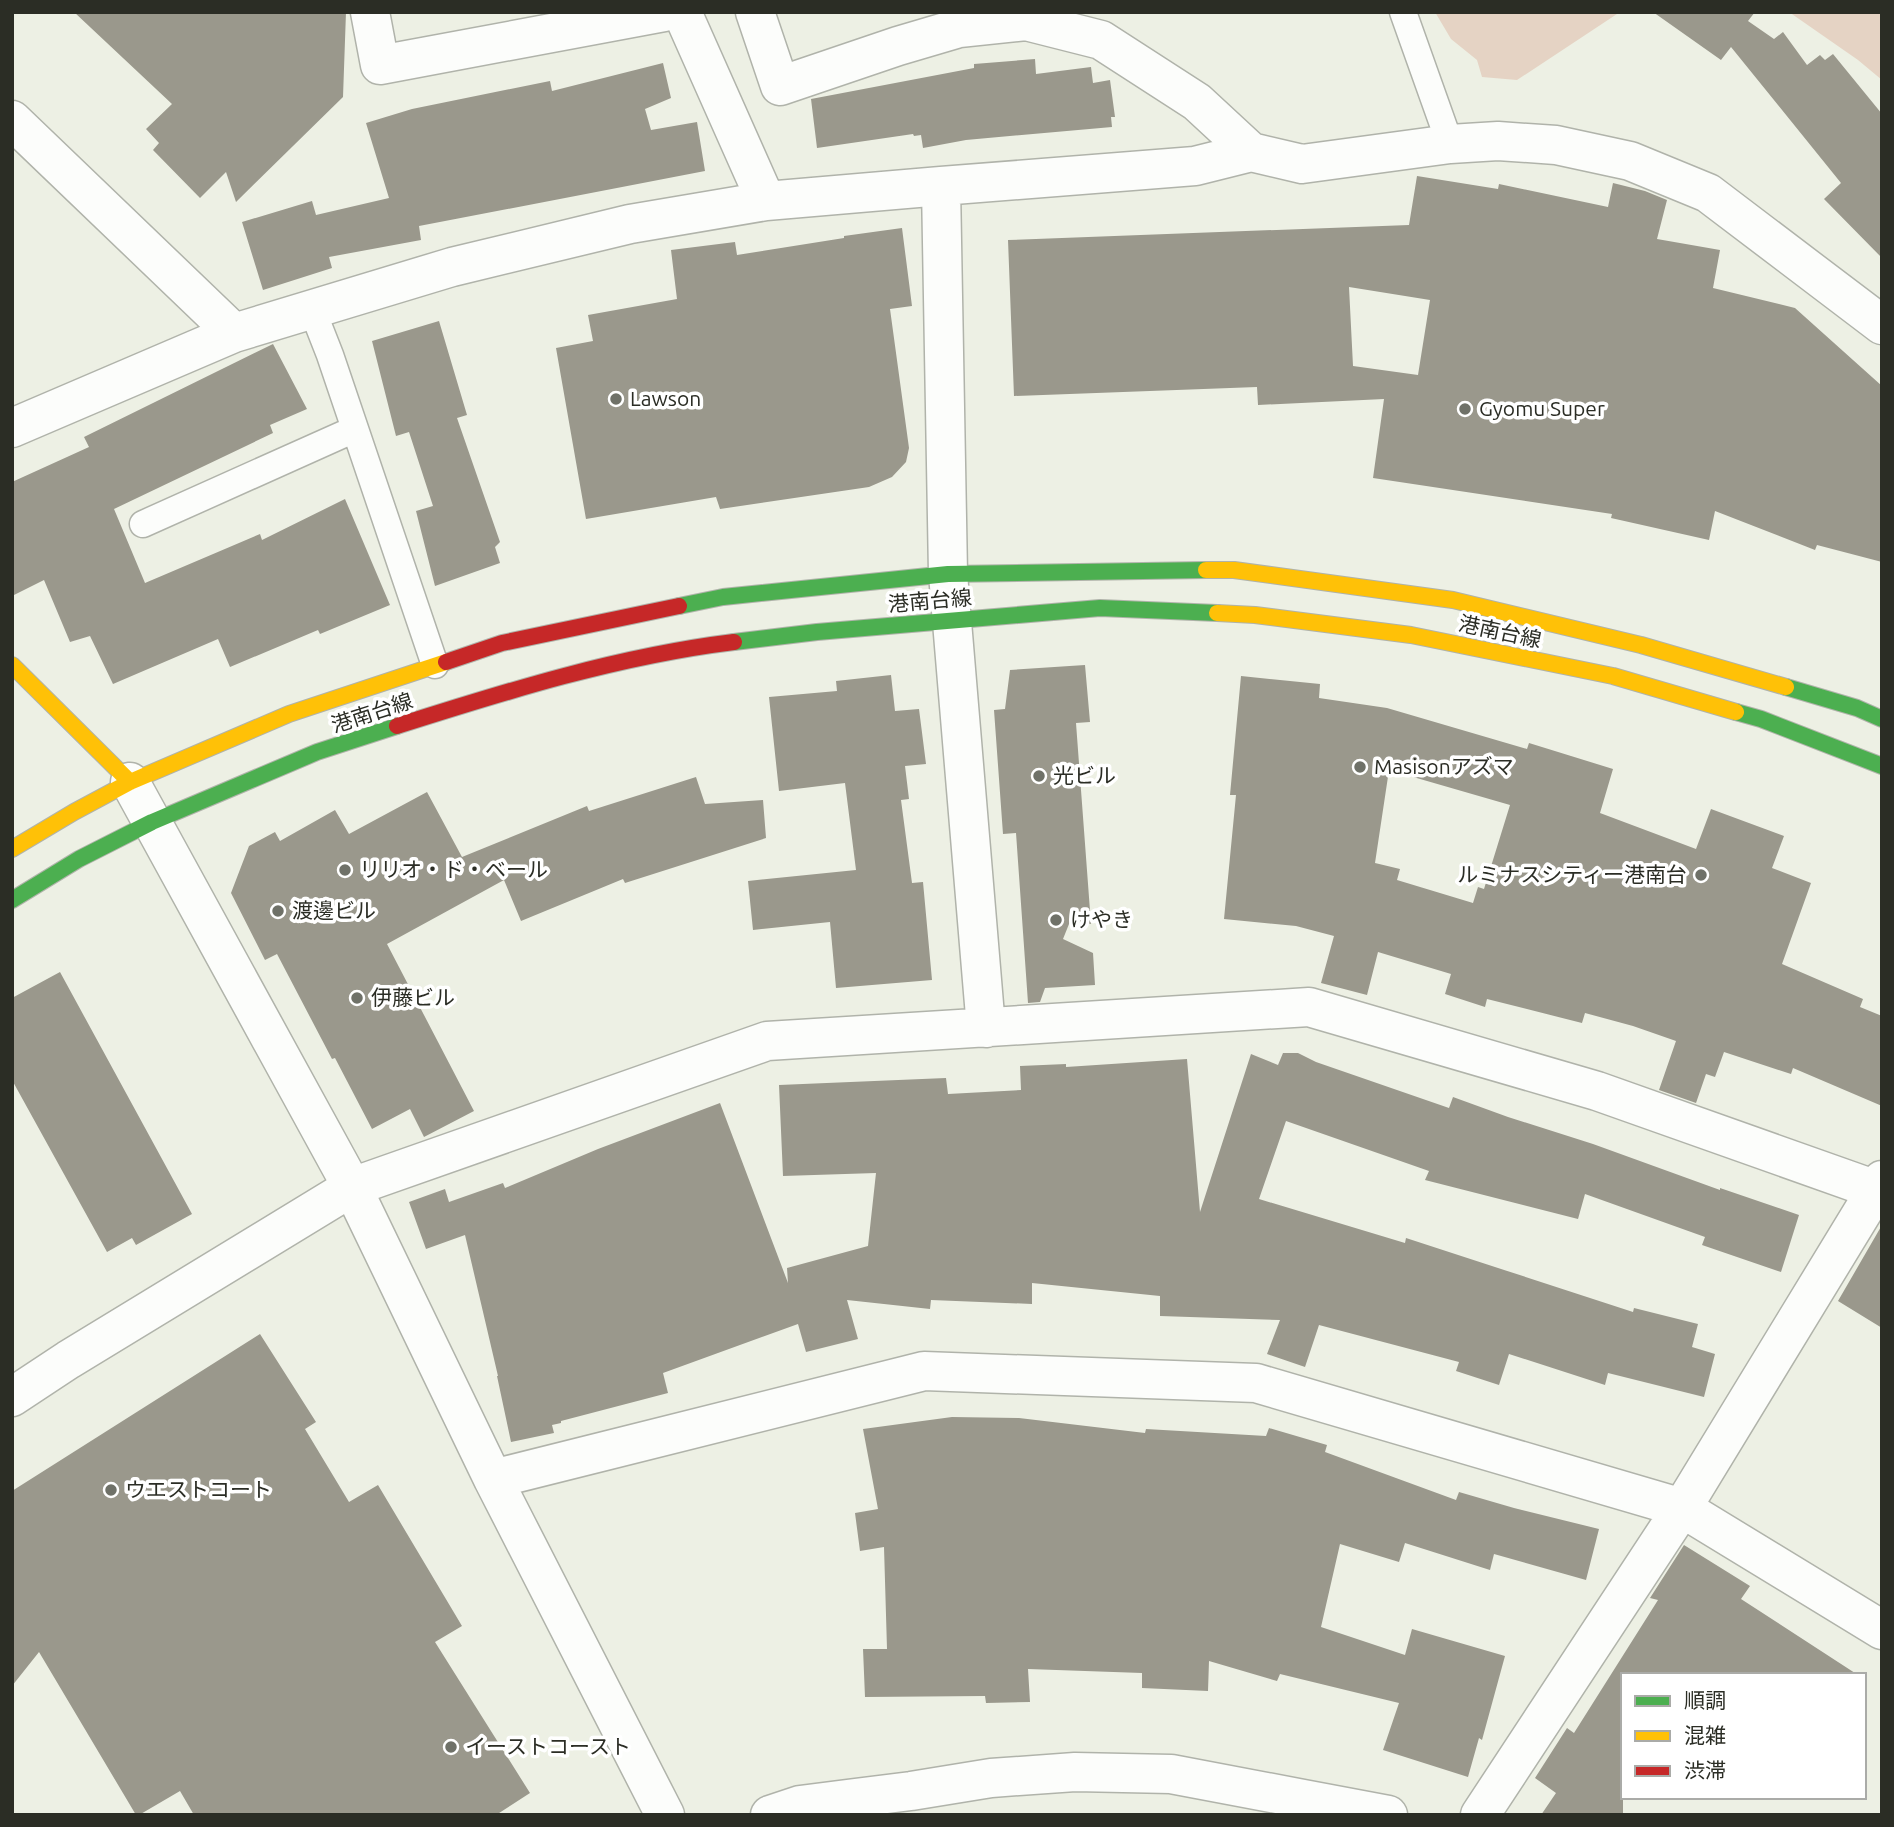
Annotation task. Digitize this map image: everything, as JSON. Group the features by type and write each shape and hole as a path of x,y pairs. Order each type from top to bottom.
{"street":[{"path":"370,12 380,65 664,12"},
{"path":"682,12 766,201"},
{"path":"755,12 780,86 898,46 937,23 959,29 1026,21 1101,40 1196,102 1251,152"},
{"path":"12,120 234,333"},
{"path":"12,428 234,333 452,267 630,224 766,201 1195,166 1251,152 1303,164 1450,144 1498,141 1556,145 1630,161 1708,193 1882,326"},
{"path":"941,186 948,574 986,1028"},
{"path":"12,849 130,782 289,713 502,643 723,597 948,574 1234,570 1453,600 1641,645 1857,708 1882,719"},
{"name":"港南台線","path":"12,900 79,859 152,822 317,752 564,676 692,647 817,632 1100,608 1255,615 1411,635 1613,677 1760,719 1882,766"},
{"path":"12,665 130,782 352,1187 494,1479 665,1815"},
{"path":"12,1397 352,1187 767,1041 1309,1007 1597,1091 1880,1187 1682,1508 1479,1815"},
{"path":"494,1479 924,1371 1256,1383 1682,1508 1882,1630"},
{"path":"770,1815 800,1805 990,1778 1075,1772 1171,1774 1388,1815"}],"lane":[{"path":"1404,12 1450,144"},
{"path":"312,309 435,665"},
{"path":"143,524 355,429"}],"shaded area":[{"path":"1435,12 1620,12 1517,80 1482,77 1477,60 1451,39"},
{"path":"1789,12 1882,12 1882,80 1858,60"}],"building":[{"path":"74,12 346,12 343,97 236,202 226,172 200,198 153,150 159,143 146,129 172,104"},
{"path":"1653,12 1755,12 1748,21 1774,39 1783,32 1807,65 1820,55 1825,60 1833,54 1882,114 1882,258 1824,199 1841,183 1731,47 1721,60"},
{"path":"1035,59 1036,74 1091,67 1093,83 1110,80 1115,117 1111,117 1112,127 966,140 923,148 921,135 913,134 817,148 811,99 974,68 974,64"},
{"path":"663,63 671,98 645,109 651,130 697,122 705,171 419,226 421,240 329,257 332,268 263,290 242,222 312,201 316,215 389,198 366,123 412,109 550,81 552,91"},
{"path":"1417,176 1498,189 1499,184 1608,207 1613,183 1667,200 1657,239 1720,250 1713,288 1795,308 1882,386 1882,562 1817,545 1815,550 1715,511 1709,540 1611,518 1612,514 1373,478 1384,399 1258,405 1257,387 1014,396 1008,240 1409,225","holes":["1349,287 1430,300 1418,375 1353,366"]},
{"path":"902,228 912,306 890,309 909,448 906,462 892,477 869,487 720,509 716,497 586,519 556,348 593,341 588,315 677,299 671,250 735,242 737,255"},
{"path":"439,321 467,415 457,418 500,542 495,547 500,563 435,586 416,511 433,506 409,432 396,436 372,341"},
{"path":"273,344 307,409 270,425 273,433 114,509 145,583 260,534 262,540 345,499 390,605 320,634 318,630 230,667 218,639 113,684 90,636 70,642 44,580 12,596 12,482 89,447 84,437"},
{"path":"1085,665 1090,722 1076,723 1091,924 1071,919 1063,939 1093,953 1095,985 1045,988 1040,1002 1028,1003 1016,833 1003,834 994,710 1005,709 1010,670"},
{"path":"891,675 895,711 919,709 926,764 905,766 909,799 901,800 912,883 923,882 932,980 836,988 830,922 753,930 748,881 856,870 845,783 779,791 769,697 837,691 836,681"},
{"path":"1241,676 1320,684 1319,698 1387,708 1527,749 1529,743 1613,769 1600,813 1696,849 1711,809 1784,836 1772,868 1811,883 1782,964 1863,999 1860,1007 1882,1016 1882,1106 1793,1068 1791,1074 1724,1052 1715,1077 1706,1074 1696,1103 1659,1090 1676,1041 1585,1013 1582,1023 1487,999 1485,1007 1445,994 1451,974 1378,952 1367,995 1321,983 1334,936 1296,926 1224,919 1236,795 1230,795","holes":["1389,770 1510,805 1484,889 1478,887 1473,903 1397,880 1400,869 1375,863"]},
{"path":"696,777 705,804 763,800 766,838 625,883 623,879 521,921 504,880 387,944 474,1111 424,1137 410,1109 372,1129 277,954 265,960 231,893 249,846 275,832 280,841 335,810 349,834 427,792 462,857 587,806 589,811"},
{"path":"60,972 192,1214 136,1245 132,1238 107,1252 12,1080 12,998"},
{"path":"1283,1053 1298,1053 1316,1062 1449,1108 1453,1097 1799,1215 1781,1272 1702,1245 1705,1237 1585,1194 1578,1219 1425,1180 1429,1171 1286,1121 1259,1199 1405,1243 1406,1238 1633,1312 1634,1308 1698,1324 1692,1347 1715,1354 1704,1397 1608,1373 1605,1385 1509,1354 1499,1385 1456,1371 1459,1362 1319,1325 1305,1367 1267,1354 1280,1320 1160,1316 1160,1296 1032,1283 1032,1304 931,1300 930,1309 847,1300 858,1339 806,1352 798,1324 663,1373 668,1393 561,1421 552,1425 554,1433 511,1442 465,1235 426,1249 409,1202 445,1189 449,1202 503,1183 505,1188 720,1103 788,1283 787,1268 868,1246 876,1173 783,1176 779,1085 946,1078 948,1094 1021,1090 1020,1066 1066,1064 1066,1067 1187,1059 1200,1212 1251,1054 1278,1065"},
{"path":"1882,1225 1882,1328 1838,1301"},
{"path":"260,1334 316,1422 305,1429 349,1502 378,1485 462,1626 435,1642 530,1793 496,1815 194,1815 180,1791 136,1815 39,1652 12,1686 12,1491"},
{"path":"952,1417 1019,1418 1145,1433 1146,1429 1266,1436 1269,1428 1327,1445 1325,1452 1456,1500 1459,1492 1599,1529 1586,1580 1494,1554 1490,1570 1405,1543 1399,1562 1340,1544 1321,1627 1405,1655 1412,1629 1505,1656 1482,1740 1479,1738 1468,1777 1383,1750 1399,1703 1280,1674 1277,1681 1209,1661 1208,1691 1142,1688 1142,1673 1028,1669 1030,1702 986,1703 985,1696 865,1697 863,1649 887,1649 884,1547 860,1551 855,1513 878,1509 863,1429"},
{"path":"1684,1545 1750,1586 1741,1599 1855,1673 1621,1673 1623,1815 1541,1815 1556,1793 1535,1778 1567,1728 1574,1733 1658,1600 1650,1598"}],"traffic: fast":[{"path":"679,606 723,597 948,574 1206,570"},
{"path":"734,642 817,632 1100,608 1217,613"},
{"path":"1786,687 1857,708 1882,719"},
{"path":"1736,712 1761,719 1882,766"},
{"path":"12,900 79,859 152,822 317,752 397,726"}],"traffic: slow":[{"path":"1206,570 1234,570 1453,600 1641,645 1786,687"},
{"path":"1217,613 1255,615 1411,635 1613,676 1736,712"},
{"path":"12,849 130,782 289,714 446,662"},
{"path":"12,665 130,782"}],"traffic: jam":[{"path":"446,662 502,643 679,606"},
{"path":"397,726 606,666 734,642"}],"place":[{"name":"Lawson","path":"616,399"},
{"name":"Gyomu Super","path":"1465,409"},
{"name":"Masisonアズマ","path":"1360,767"},
{"name":"光ビル","path":"1039,776"},
{"name":"リリオ・ド・ベール","path":"345,870"},
{"name":"ルミナスシティー港南台","path":"1701,875"},
{"name":"渡邊ビル","path":"278,911"},
{"name":"けやき","path":"1056,920"},
{"name":"伊藤ビル","path":"357,998"},
{"name":"ウエストコート","path":"111,1490"},
{"name":"イーストコースト","path":"451,1747"}]}
